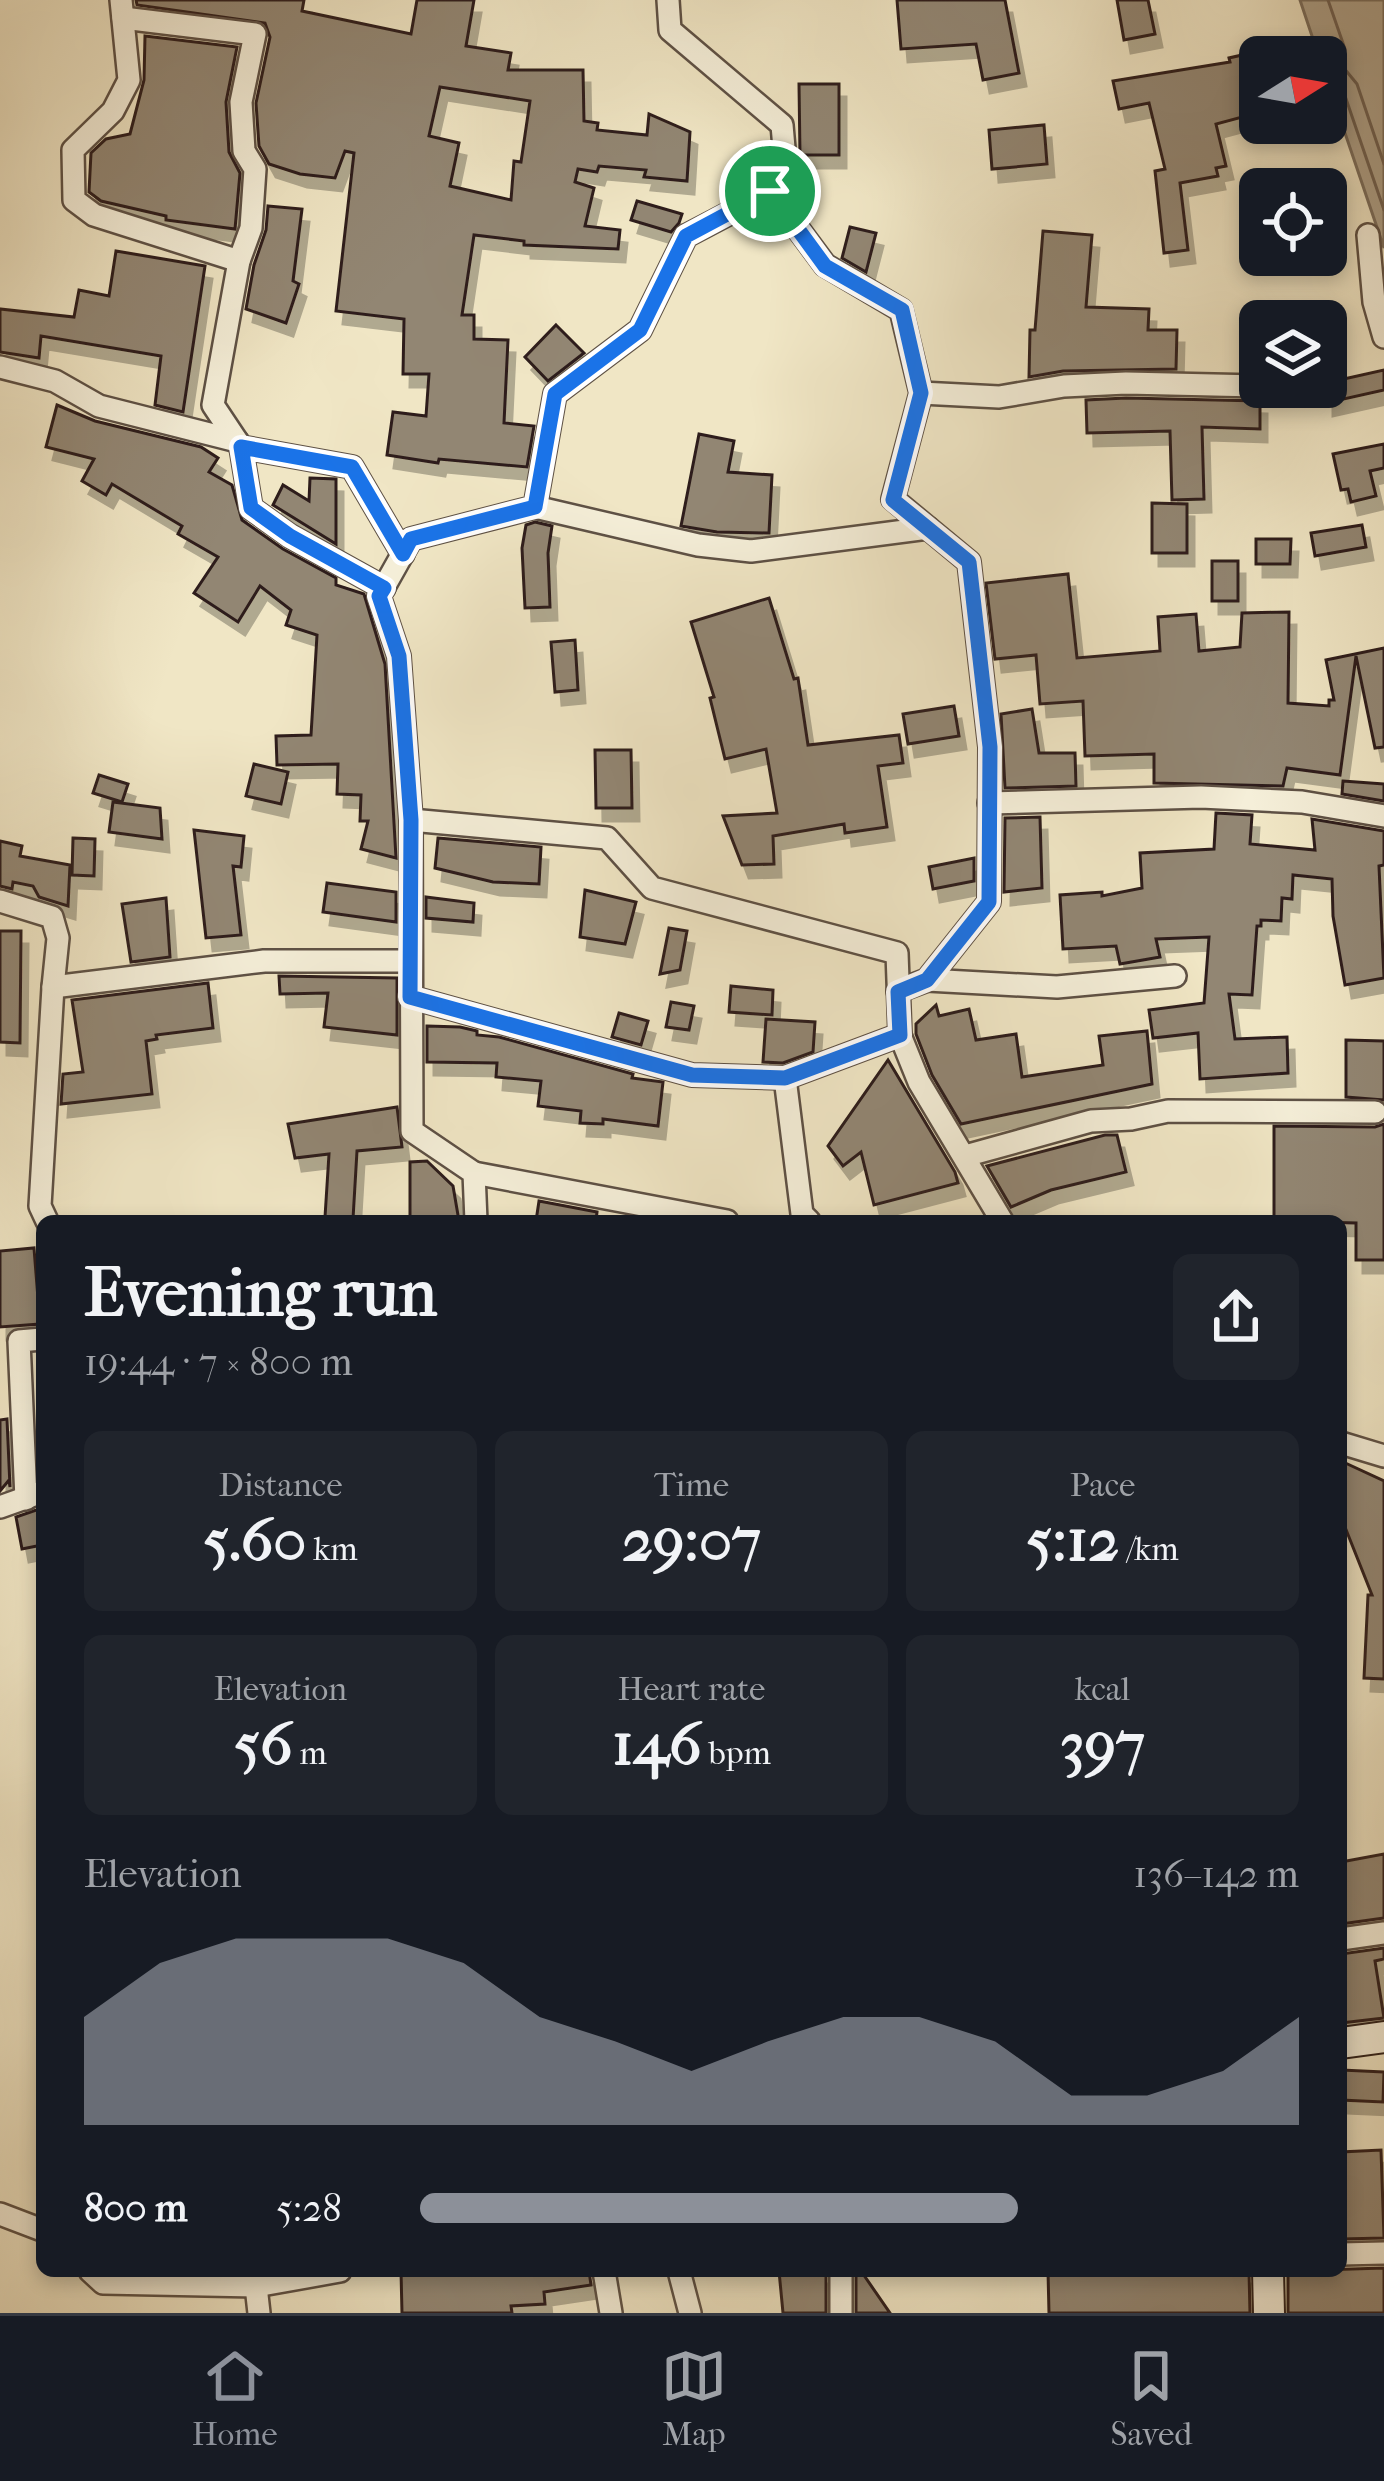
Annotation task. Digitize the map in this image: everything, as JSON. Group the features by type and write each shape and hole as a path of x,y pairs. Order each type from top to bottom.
{"street":[{"path":"535,507 555,394 640,330 686,236 788,183 782,125 670,30 668,0"},
{"path":"239,261 94,215 74,200 73,150 113,110 129,80 122,9 255,34 242,102 244,151 255,169 250,228 239,261 213,405 239,444 251,508 290,536 384,588"},
{"path":"770,191 825,266 902,310 921,393 893,500 969,562 990,747 989,902 927,980"},
{"path":"1368,235 1374,302 1384,337"},
{"path":"0,367 55,381 99,406 239,444 352,467 403,554"},
{"path":"921,393 999,397 1064,386 1126,383 1239,386"},
{"path":"695,1215 474,1173 412,1131 411,820 399,656 379,596 411,539 535,507 698,545 751,551 928,528"},
{"path":"989,803 1201,797 1302,802 1384,816"},
{"path":"411,820 607,838 652,888 897,953 900,1035 919,1082 999,1215"},
{"path":"0,901 52,917 58,938 40,1206 44,1215"},
{"path":"53,987 264,961 410,961"},
{"path":"898,992 927,980 1057,987 1175,976"},
{"path":"410,997 692,1075 785,1078 900,1035"},
{"path":"785,1078 803,1215"},
{"path":"965,1156 1091,1121 1168,1111 1375,1112"},
{"path":"474,1173 476,1215"},
{"path":"0,1507 34,1495 9,1341"},
{"path":"1347,1445 1384,1456"},
{"path":"1347,1938 1384,1933"},
{"path":"1347,2042 1384,2037"},
{"path":"0,2214 36,2228"},
{"path":"1347,2254 1384,2253"},
{"path":"97,2277 256,2286 306,2277"},
{"path":"605,2277 611,2313"},
{"path":"681,2277 690,2313"},
{"path":"841,2277 841,2313"},
{"path":"1268,2277 1269,2313"},
{"path":"256,2286 259,2313"}],"water":[{"path":"1300,0 1384,0 1384,248 1347,139 1347,36 1312,36"}],"building":[{"path":"136,0 304,0 302,11 411,34 417,0 474,0 466,46 511,53 508,70 583,70 584,121 598,123 597,130 647,135 649,114 690,132 687,181 644,177 646,170 578,169 575,182 594,188 585,226 620,230 618,249 524,245 524,241 474,235 462,315 474,315 474,339 508,340 504,423 534,426 527,467 439,459 438,463 387,455 393,412 426,416 429,374 403,374 404,319 336,311 354,153 345,151 335,178 269,164 259,146 256,103 270,37 265,23 137,5","holes":["440,87 530,101 521,162 514,161 511,200 450,186 459,143 429,136"]},
{"path":"897,0 1005,0 1019,73 983,80 976,44 901,49"},
{"path":"1117,0 1148,0 1155,34 1124,40"},
{"path":"145,36 237,47 226,102 229,152 240,173 235,229 166,220 166,216 101,201 89,192 91,153 106,139 130,134 144,80"},
{"path":"1239,56 1239,118 1216,124 1226,166 1216,168 1218,176 1180,183 1188,250 1164,253 1155,171 1165,169 1149,103 1119,109 1113,81 1230,62 1229,58"},
{"path":"799,84 839,84 839,155 800,155"},
{"path":"1044,125 1047,164 992,169 989,130"},
{"path":"637,201 682,214 679,223 671,232 631,220"},
{"path":"268,206 302,209 293,281 299,284 286,323 246,309"},
{"path":"850,227 876,233 866,272 842,258"},
{"path":"1043,231 1092,235 1086,307 1149,309 1148,330 1177,330 1176,369 1063,371 1029,377"},
{"path":"116,251 205,266 183,412 155,405 161,356 41,336 39,358 0,352 0,309 74,317 79,290 109,296"},
{"path":"556,325 584,353 548,381 525,357"},
{"path":"1384,370 1384,390 1347,398 1347,378"},
{"path":"1086,400 1239,401 1239,408 1260,408 1260,429 1202,427 1204,499 1172,500 1170,431 1087,433"},
{"path":"57,405 95,421 201,447 218,458 209,472 232,485 242,520 336,578 336,585 364,594 385,664 396,858 361,849 368,821 360,821 361,795 337,794 338,764 277,765 276,736 311,735 317,635 286,625 291,610 260,586 238,622 194,593 218,557 178,534 182,526 112,484 106,495 82,481 94,459 46,447"},
{"path":"699,434 734,441 728,472 772,475 769,533 681,526"},
{"path":"1384,444 1384,468 1370,471 1376,496 1351,502 1348,489 1341,490 1333,454"},
{"path":"310,478 336,479 336,544 273,505 283,485 309,501"},
{"path":"1152,503 1187,504 1187,553 1152,553"},
{"path":"526,525 552,526 550,607 525,608 522,548"},
{"path":"1362,525 1366,547 1315,556 1311,533"},
{"path":"1256,539 1291,539 1290,564 1256,564"},
{"path":"1212,561 1238,561 1238,601 1212,601"},
{"path":"1068,574 1077,658 1160,651 1158,617 1196,614 1199,651 1240,647 1242,613 1289,612 1288,703 1329,706 1329,700 1334,700 1326,660 1384,648 1384,747 1375,748 1356,656 1340,775 1287,768 1283,786 1154,783 1154,754 1085,756 1083,701 1040,704 1036,655 995,659 986,583"},
{"path":"769,598 794,679 798,678 808,745 899,735 903,763 878,766 887,827 845,833 844,824 773,836 774,864 742,865 723,816 777,813 766,749 725,759 710,698 714,697 691,622"},
{"path":"575,640 578,690 555,692 551,642"},
{"path":"954,706 959,736 908,744 903,714"},
{"path":"1032,709 1039,753 1075,753 1076,786 1005,788 1001,714"},
{"path":"595,750 631,750 632,808 596,808"},
{"path":"254,764 288,772 281,804 246,796"},
{"path":"99,775 128,784 122,802 93,793"},
{"path":"1343,781 1384,784 1384,801 1342,794"},
{"path":"113,802 160,808 162,839 109,832"},
{"path":"1216,813 1252,815 1250,844 1315,850 1312,819 1384,831 1384,865 1379,866 1384,978 1345,985 1332,879 1293,875 1292,899 1282,898 1281,921 1261,920 1257,926 1252,995 1229,994 1235,1039 1287,1037 1288,1073 1200,1079 1198,1033 1153,1038 1149,1010 1204,1003 1209,937 1156,939 1160,957 1120,964 1116,946 1063,949 1060,895 1102,892 1102,896 1142,888 1140,853 1214,849"},
{"path":"1040,817 1042,888 1004,892 1005,818"},
{"path":"194,830 244,836 241,867 233,866 241,935 206,938"},
{"path":"73,838 95,839 94,876 72,875"},
{"path":"438,838 541,847 539,884 493,882 435,868"},
{"path":"0,841 22,846 20,856 70,865 68,906 39,897 33,886 13,882 12,889 0,886"},
{"path":"974,858 974,881 933,889 929,867"},
{"path":"327,883 396,892 396,922 323,912"},
{"path":"585,890 636,902 625,944 580,937"},
{"path":"426,897 474,903 473,922 426,918"},
{"path":"166,898 170,957 131,962 122,904"},
{"path":"669,928 687,931 680,970 660,974"},
{"path":"0,931 21,931 20,1043 0,1042"},
{"path":"279,976 397,978 397,1035 324,1027 328,993 280,994"},
{"path":"208,983 213,1028 156,1035 157,1039 146,1041 152,1094 61,1104 63,1074 83,1072 72,1000"},
{"path":"731,986 773,990 772,1015 729,1012"},
{"path":"671,1002 694,1006 689,1030 666,1027"},
{"path":"936,1005 939,1016 969,1009 976,1040 1016,1034 1022,1077 1103,1065 1099,1036 1147,1031 1152,1084 961,1124 932,1075 916,1034 916,1024"},
{"path":"619,1013 648,1021 641,1045 612,1037"},
{"path":"766,1019 815,1022 813,1052 783,1063 763,1062"},
{"path":"427,1026 477,1031 477,1035 633,1074 632,1078 663,1082 658,1126 603,1119 603,1124 580,1123 581,1111 538,1106 541,1081 496,1077 497,1063 427,1062"},
{"path":"1346,1040 1384,1041 1384,1100 1346,1097"},
{"path":"888,1060 958,1183 874,1205 861,1152 843,1166 828,1146"},
{"path":"397,1107 402,1147 357,1151 353,1215 325,1215 329,1154 295,1158 288,1124"},
{"path":"1384,1124 1384,1260 1356,1260 1356,1223 1347,1223 1347,1215 1274,1215 1274,1126"},
{"path":"1117,1135 1126,1172 1051,1190 1011,1207 987,1166"},
{"path":"427,1161 453,1186 458,1215 410,1215 410,1162"},
{"path":"539,1201 597,1212 597,1215 537,1215"},
{"path":"34,1248 36,1324 0,1327 0,1251"},
{"path":"7,1419 10,1487 9,1480 0,1491 0,1420"},
{"path":"1347,1464 1384,1481 1384,1679 1364,1678 1368,1595 1372,1595 1347,1532"},
{"path":"36,1510 36,1546 22,1549 16,1517"},
{"path":"1384,1854 1384,1918 1347,1923 1347,1861"},
{"path":"1384,1948 1384,1959 1375,1961 1384,2018 1347,2022 1347,1953"},
{"path":"1347,2070 1384,2072 1383,2102 1347,2100"},
{"path":"1381,2150 1384,2238 1347,2239 1347,2152"},
{"path":"1384,2268 1384,2313 1288,2313 1288,2277 1347,2277 1347,2269"},
{"path":"401,2277 590,2277 591,2285 544,2292 545,2304 511,2306 512,2313 402,2313"},
{"path":"780,2277 826,2277 826,2313 783,2313"},
{"path":"856,2277 865,2277 890,2313 856,2313"},
{"path":"1048,2277 1249,2277 1250,2313 1049,2313"}],"route":[{"path":"770,191 825,266 902,310 921,393 893,500 969,562 990,747 989,902 927,980 898,992 900,1035 785,1078 692,1075 410,997 411,820 399,656 379,596 384,588 290,536 251,508 241,447 352,467 403,554 411,539 535,507 555,394 640,330 686,236 770,191"}]}
